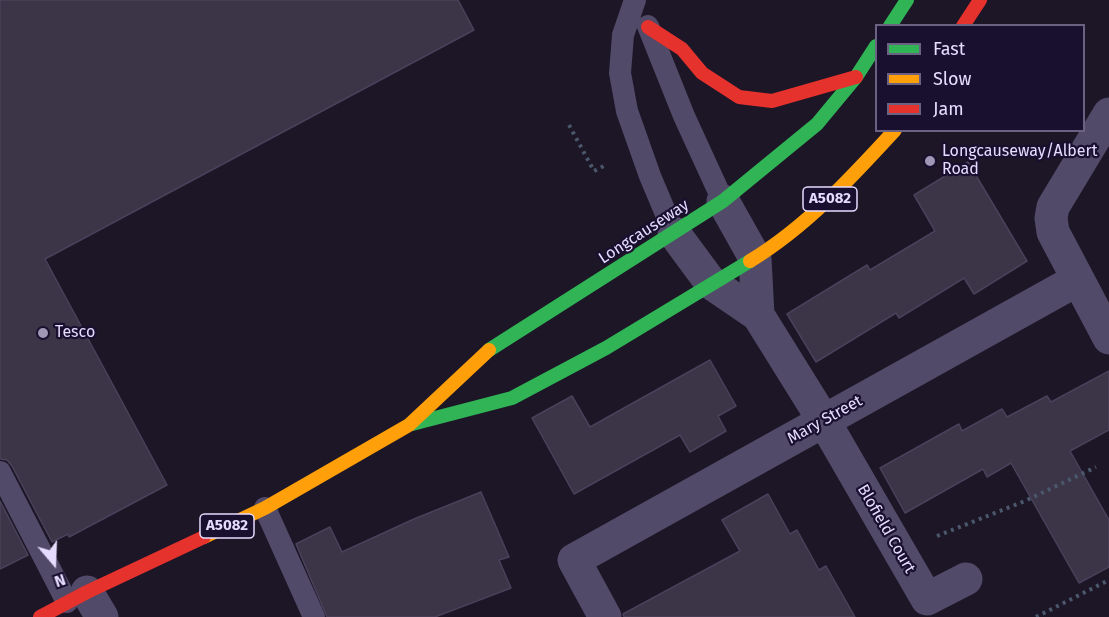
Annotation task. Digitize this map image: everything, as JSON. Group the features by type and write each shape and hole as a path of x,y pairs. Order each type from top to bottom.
{"main road":[{"path":"891,24 907,0"},
{"path":"964,24 980,0"},
{"path":"648,27 682,49 702,73 739,97 772,101 856,77"},
{"name":"Longcauseway","path":"40,617 85,604 265,508 409,425 484,352 723,201 783,153 817,124 856,77 875,48"},
{"name":"Longcauseway","path":"409,425 512,398 606,348 755,258 803,222 841,189 893,132"}],"street":[{"path":"1109,114 1053,207 1051,218 1053,232 1109,338"},
{"path":"723,201 755,258 758,315"},
{"path":"674,233 711,283 758,315"},
{"name":"Mary Street","path":"605,617 574,560 1077,280"},
{"name":"Blofield Court","path":"758,315 824,421 927,599 966,579"}],"lane":[{"path":"636,0 684,116 723,201"},
{"path":"636,0 623,35 620,73 630,120 674,233"},
{"path":"0,471 85,604"},
{"path":"265,508 314,617"}],"path":[{"path":"569,125 594,171 610,163"},
{"path":"899,550 1025,501 1096,467"},
{"path":"1036,617 1109,580"}],"building":[{"name":"Tesco","path":"0,0 458,0 474,30 45,259 167,485 69,537 68,534 52,542 12,466 7,460 0,459"},
{"path":"968,162 1027,261 974,294 964,278 899,318 896,313 816,362 787,314 867,265 870,270 935,231 914,195"},
{"path":"710,360 736,406 718,416 726,431 690,452 680,435 574,494 532,418 572,396 590,427"},
{"path":"1109,371 1109,430 1070,451 1109,520 1109,567 1079,583 1011,463 987,477 983,469 905,513 880,468 959,424 962,431 1002,409 1007,417 1047,396 1051,402"},
{"path":"481,492 509,557 499,560 511,588 435,617 327,617 296,544 330,527 342,552"},
{"path":"768,494 790,534 797,530 819,570 826,566 855,617 624,617 623,614 740,551 722,520"},
{"path":"0,501 28,555 0,569"}],"traffic: fast":[{"path":"891,24 907,0"},
{"path":"489,350 723,201 817,124 856,77 875,48"},
{"path":"412,424 512,398 606,348 750,261"}],"traffic: slow":[{"path":"750,261 771,248 809,217 845,184 893,132"},
{"path":"204,537 265,508 409,425 489,350"}],"traffic: jam":[{"path":"964,24 980,0"},
{"path":"648,27 682,49 702,73 739,97 772,101 856,77"},
{"path":"40,617 87,592 204,537"}],"place":[{"name":"Longcauseway/Albert Road","path":"930,161"},
{"name":"Tesco","path":"43,333"}]}
